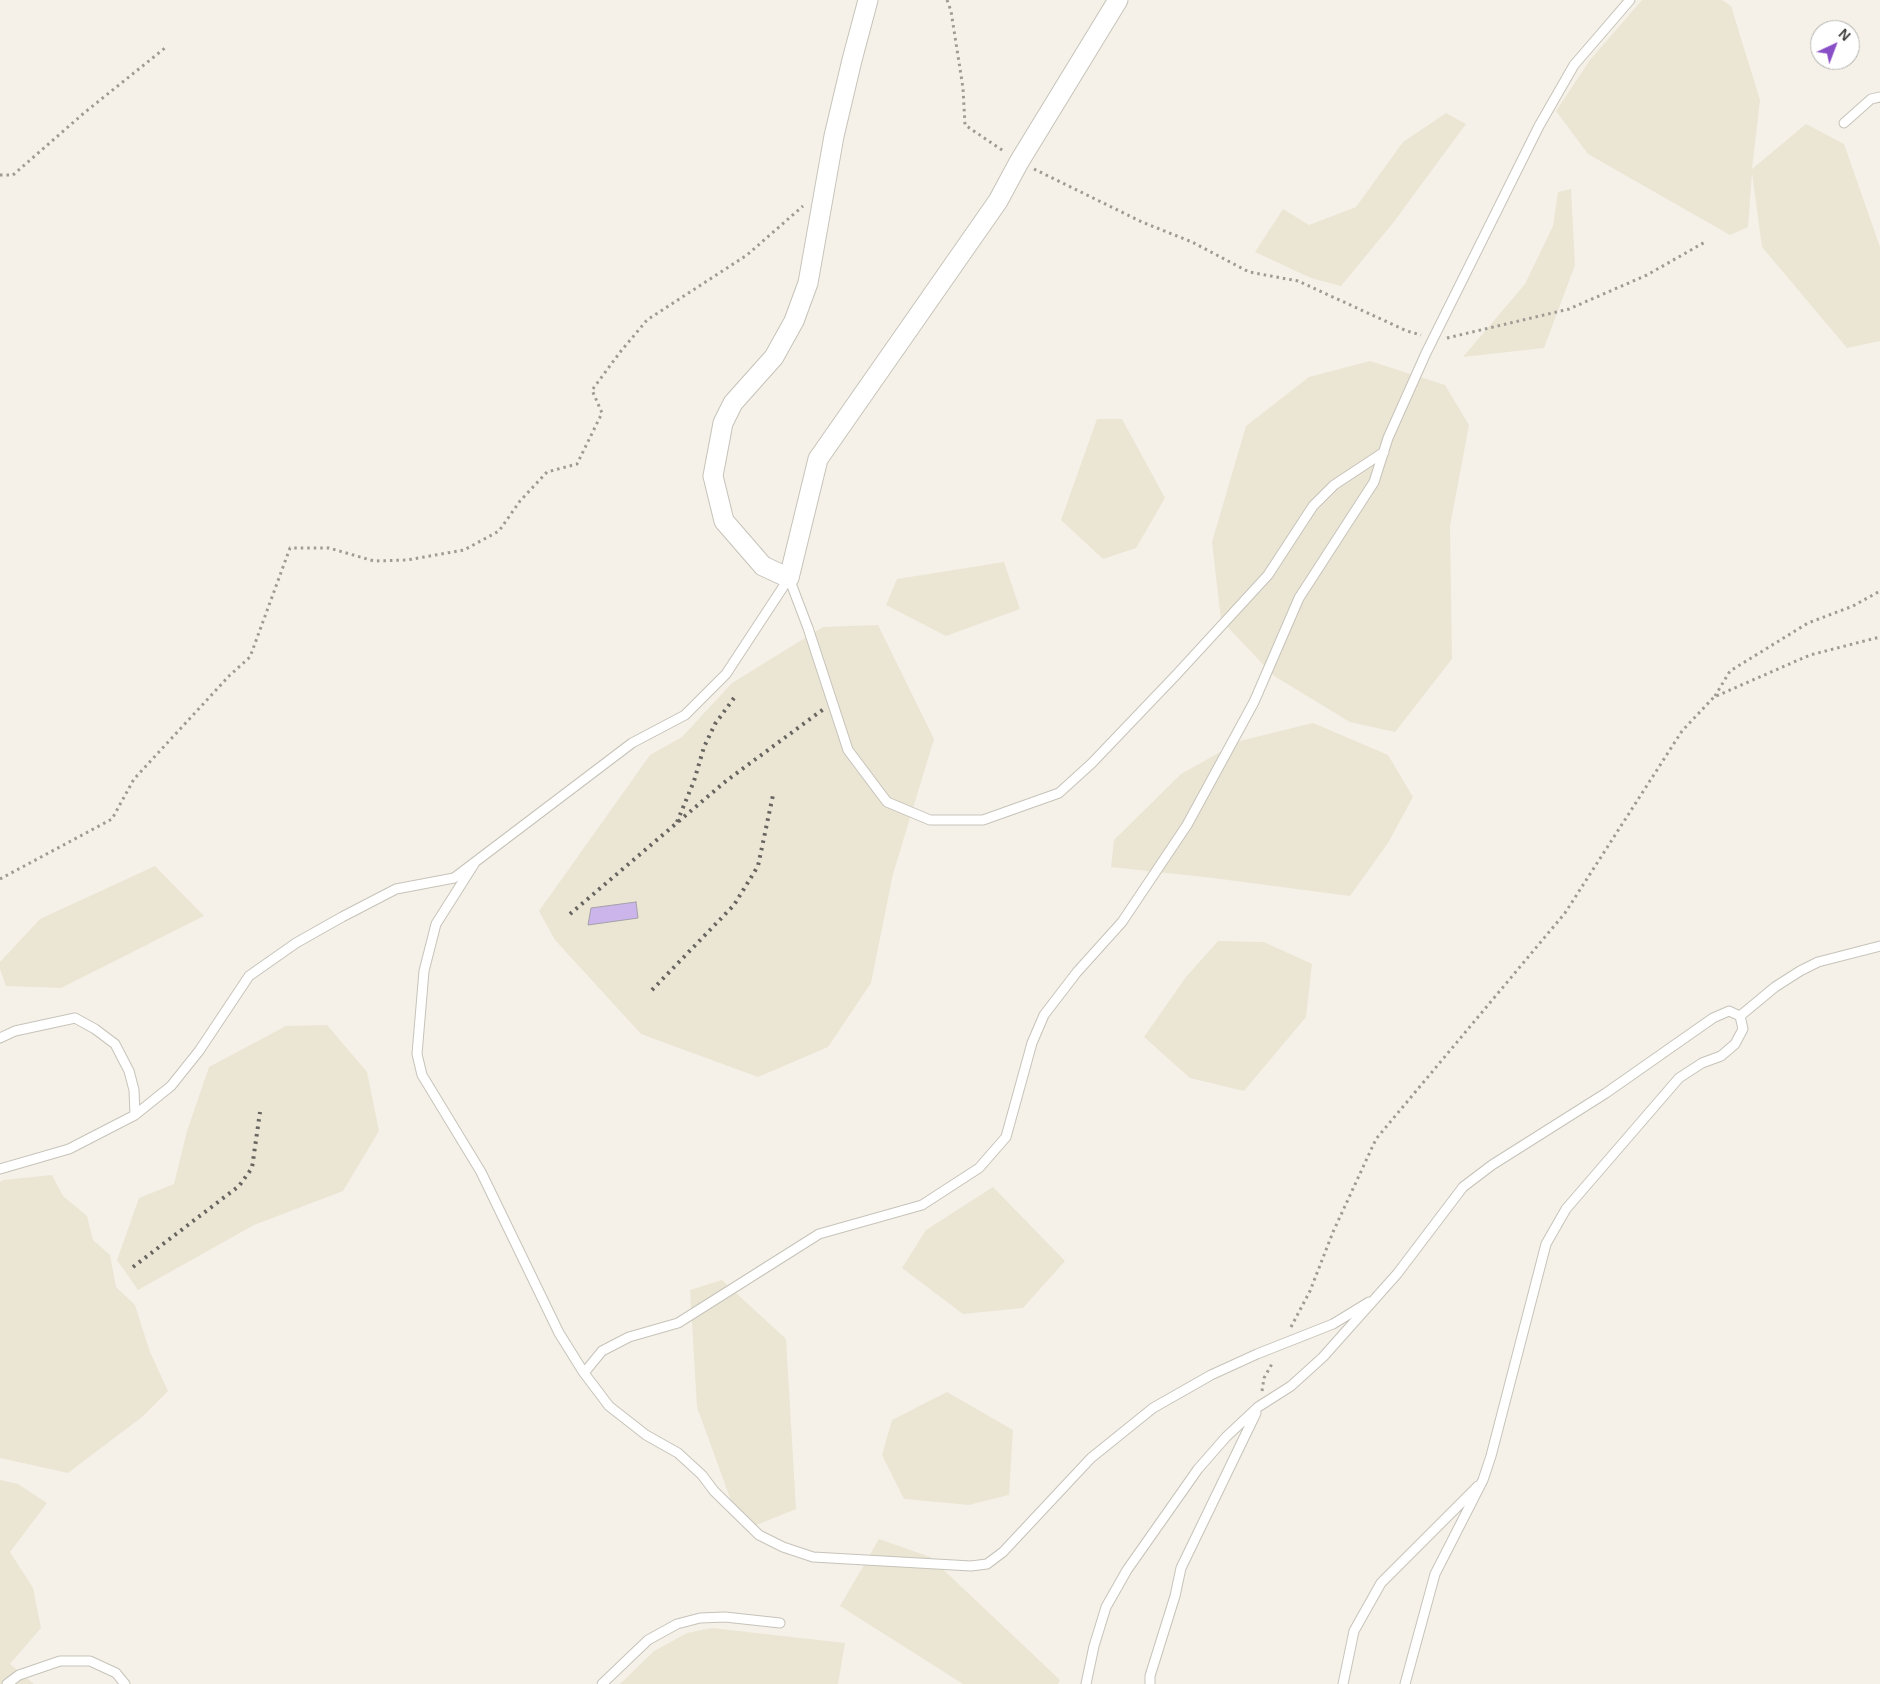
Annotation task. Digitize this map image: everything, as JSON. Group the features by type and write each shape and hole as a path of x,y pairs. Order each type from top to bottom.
{"street":[{"path":"868,0 834,136 808,283 794,322 774,357 733,403 723,423 713,476 724,521 763,566 789,578 818,459 998,201 1019,162 1118,0"}],"lane":[{"path":"584,1373 602,1351 629,1337 678,1323 819,1234 922,1205 979,1168 1006,1137 1032,1043 1044,1015 1076,972 1122,922 1186,825 1254,702 1299,598 1374,482 1384,452 1433,338 1539,126 1574,65 1630,0"},
{"path":"1844,123 1871,98 1880,97"},
{"path":"789,578 808,628 848,750 887,802 930,820 983,820 1059,793 1092,763 1268,575 1312,506 1334,484 1384,452"},
{"path":"0,1169 69,1148 135,1115 171,1086 199,1051 249,976 296,944 396,889 454,878 632,743 685,715 726,674 789,578"},
{"path":"474,864 436,924 424,971 417,1054 422,1075 481,1172 559,1333 584,1373 609,1406 646,1435 678,1453 702,1475 714,1491 758,1534 783,1547 813,1556 971,1566 987,1564 1003,1552 1091,1458 1153,1408 1211,1375 1333,1324 1377,1297"},
{"path":"1740,1016 1775,986 1800,971 1818,962 1880,946"},
{"path":"1086,1684 1094,1646 1106,1607 1127,1570 1198,1469 1226,1437 1258,1407 1291,1386 1323,1357 1377,1297 1463,1187 1492,1165 1606,1093 1713,1018 1729,1011 1740,1016"},
{"path":"1405,1684 1435,1574 1483,1480 1491,1456 1546,1244 1566,1209 1680,1078 1702,1063 1721,1056 1735,1044 1743,1029 1740,1016"},
{"path":"0,1038 15,1031 75,1018 95,1029 115,1044 129,1071 134,1090 135,1115"},
{"path":"1150,1684 1150,1676 1175,1596 1181,1568 1258,1407"},
{"path":"1343,1684 1354,1631 1381,1584 1483,1480"},
{"path":"602,1684 648,1640 676,1624 700,1618 725,1616 780,1623"},
{"path":"7,1684 19,1675 60,1661 90,1662 116,1673 125,1684"}],"path":[{"path":"947,0 951,11 964,88 965,125 1019,162 1142,222 1192,242 1248,272 1298,281 1407,331 1440,340 1569,309 1646,275 1705,242"},
{"path":"0,175 13,175 84,113 165,48"},
{"path":"0,879 112,819 134,779 250,657 290,548 329,548 374,561 407,560 464,550 499,532 520,501 547,472 577,464 602,414 592,390 647,320 747,255 803,206"},
{"path":"1258,1407 1264,1378 1310,1291 1333,1232 1376,1139 1565,914 1682,731 1714,697 1730,671 1808,623 1853,606 1880,591"},
{"path":"1714,697 1810,655 1880,637"}],"shaded area":[{"path":"1642,0 1722,0 1731,6 1760,100 1752,169 1806,124 1844,144 1880,247 1880,341 1847,348 1762,247 1752,173 1748,227 1730,235 1588,154 1556,111 1590,60"},
{"path":"1446,113 1466,124 1393,223 1341,286 1311,278 1255,252 1283,209 1309,225 1356,207 1403,142"},
{"path":"1571,189 1575,265 1544,348 1463,357 1525,284 1553,226 1558,192"},
{"path":"1370,361 1445,385 1469,425 1450,526 1452,659 1395,732 1350,722 1274,676 1221,620 1212,542 1246,426 1309,377"},
{"path":"1097,419 1122,419 1165,498 1136,548 1103,559 1061,520"},
{"path":"1004,562 1020,609 946,636 886,605 897,579"},
{"path":"878,625 934,739 893,874 871,983 828,1047 758,1077 641,1034 555,940 539,911 650,755 682,737 732,683 823,627"},
{"path":"1313,723 1388,755 1413,797 1388,843 1350,896 1111,867 1114,840 1181,774 1240,741"},
{"path":"155,866 204,916 61,988 6,986 0,969 0,962 40,919"},
{"path":"1218,941 1264,942 1312,964 1306,1017 1244,1091 1190,1078 1144,1037 1186,977"},
{"path":"327,1025 367,1072 379,1131 343,1191 254,1225 138,1290 117,1260 139,1198 174,1184 187,1131 209,1067 286,1026"},
{"path":"52,1175 63,1196 87,1216 93,1240 110,1255 116,1287 135,1305 150,1352 168,1391 142,1417 68,1473 0,1458 0,1182 3,1180"},
{"path":"993,1187 1065,1261 1023,1308 963,1314 902,1268 926,1230"},
{"path":"722,1280 786,1339 796,1509 754,1526 734,1509 697,1407 690,1290"},
{"path":"947,1392 1013,1430 1009,1495 969,1505 904,1499 882,1455 892,1420"},
{"path":"0,1480 18,1484 47,1503 10,1552 33,1588 41,1628 10,1664 34,1684 0,1684"},
{"path":"879,1539 930,1557 1060,1680 1058,1684 963,1684 840,1606"},
{"path":"712,1628 845,1643 838,1684 620,1684 654,1651 687,1633"}],"building":[{"path":"636,902 638,918 588,925 591,908"}],"railway":[{"path":"677,822 694,781 704,747 715,724 734,698"},
{"path":"570,914 726,781 825,708"},
{"path":"652,990 734,905 758,866 773,795"},
{"path":"133,1267 239,1186 252,1168 260,1112"}]}
